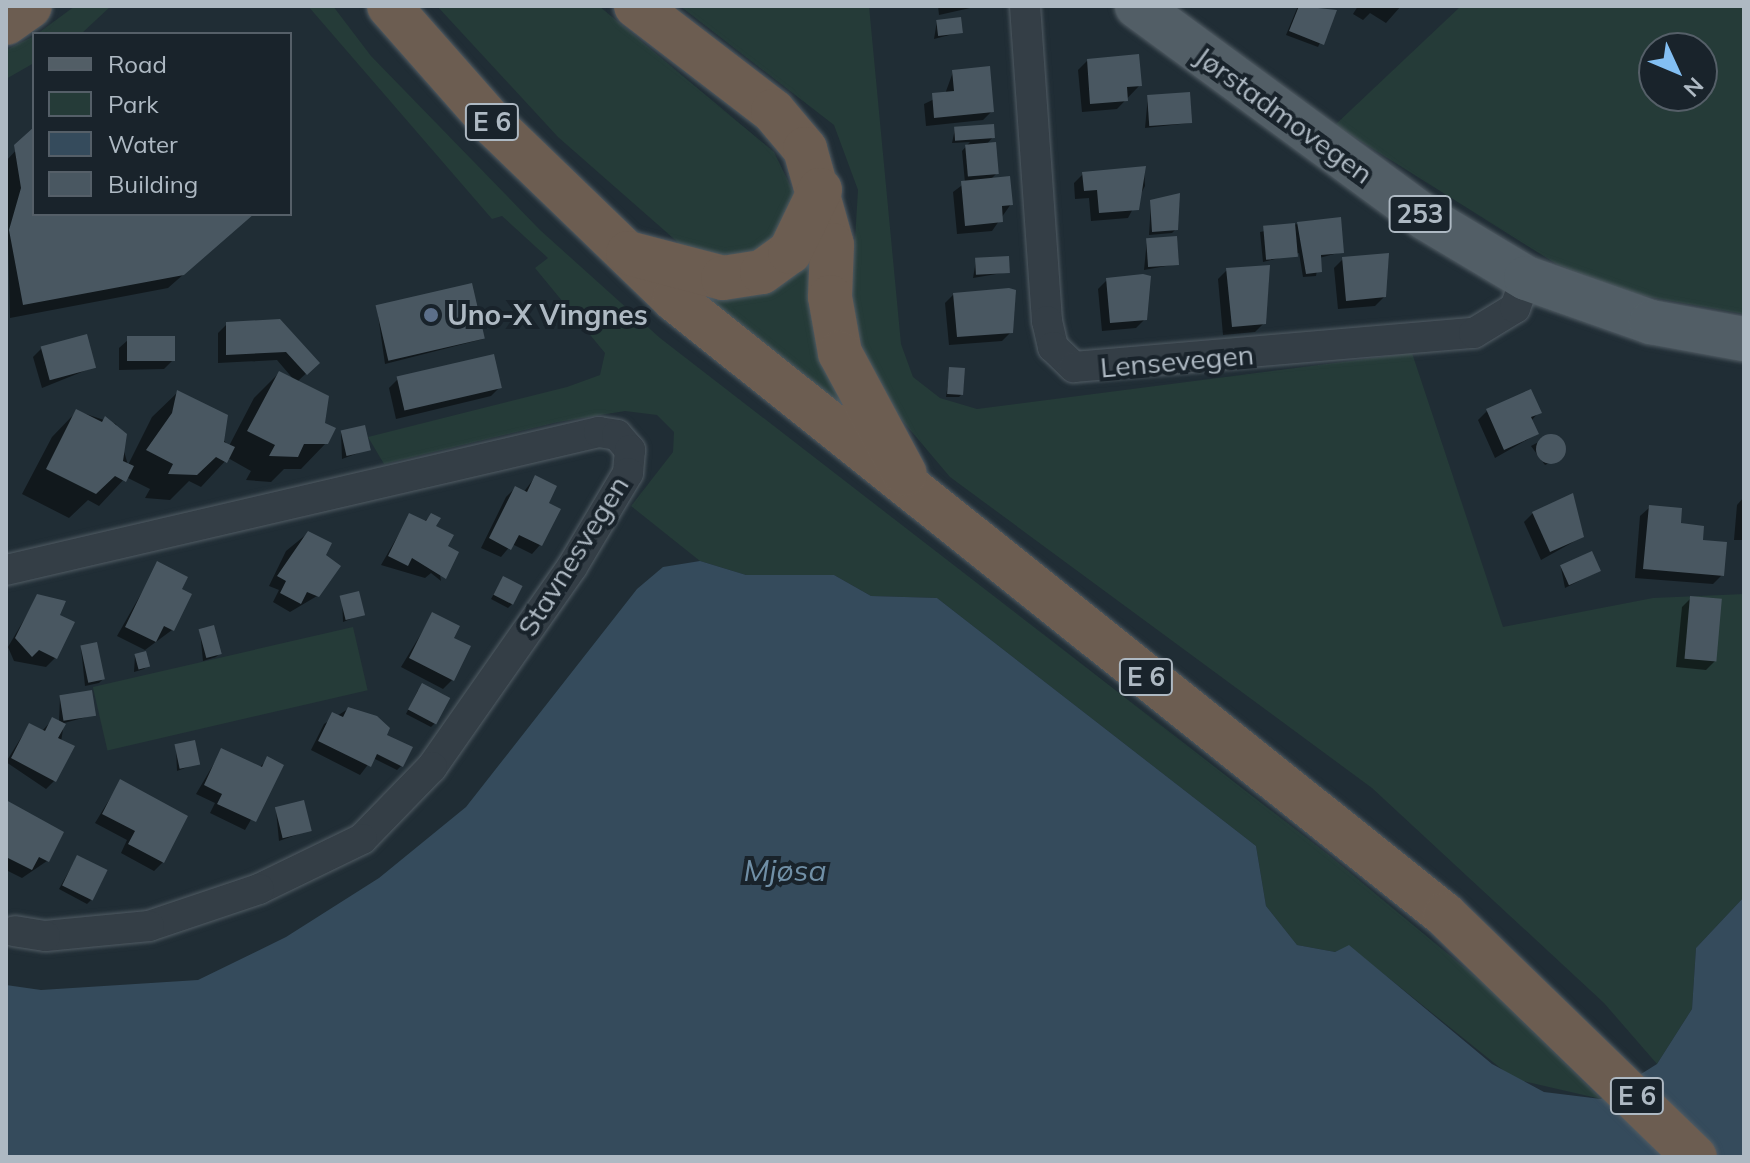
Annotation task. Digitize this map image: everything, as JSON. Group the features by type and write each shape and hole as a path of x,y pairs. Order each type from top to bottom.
{"highway":[{"name":"E 6","path":"389,6 494,125 624,252 730,347 1378,859 1578,1036 1695,1157"},
{"path":"636,6 785,123 805,149 820,190 832,245 830,297 840,353 916,494"},
{"path":"624,252 723,278 762,272 790,252 820,190"}],"main road":[{"name":"Jørstadmovegen","path":"1137,6 1424,217 1526,278 1651,322 1744,339"}],"street":[{"name":"Lensevegen","path":"1025,6 1047,321 1053,347 1074,367 1474,333 1515,308 1526,278"},
{"name":"Stavnesvegen","path":"6,570 599,432 617,435 630,450 628,473 547,604 432,767 362,839 259,889 149,926 45,936 14,931"}],"green space":[{"path":"75,6 111,6 83,32 40,32"},
{"path":"308,6 333,6 371,56 540,230 660,338 1330,856 1483,983 1601,1099 1514,1079 1349,946 1335,952 1297,945 1266,906 1256,846 937,598 871,596 834,575 746,575 700,561 631,506 673,452 674,432 657,415 625,411 558,422 384,464 368,437 567,387 600,375 605,353 535,268 548,258 502,216 492,219"},
{"path":"437,6 599,6 774,152 794,193 789,234 744,265 681,245 558,137"},
{"path":"680,6 869,6 901,344 913,377 940,398 977,409 1412,353 1503,627 1653,598 1744,594 1744,897 1696,948 1692,1009 1657,1064 1604,1003 1372,788 950,477 873,386 851,305 858,190 834,125"},
{"path":"1461,6 1744,6 1744,314 1633,294 1558,265 1335,125"},
{"path":"32,37 32,64 6,79 6,50"},
{"path":"819,245 848,414 701,294"},
{"path":"353,627 368,690 107,750 93,687"}],"water":[{"name":"Mjøsa","path":"700,561 746,575 834,575 871,596 937,598 1256,846 1266,906 1297,945 1335,952 1349,945 1492,1064 1544,1092 1601,1099 1657,1064 1692,1009 1696,948 1744,897 1744,1157 6,1157 6,985 41,990 198,980 286,937 379,878 466,807 637,589 663,567"}],"building":[{"path":"1299,6 1337,10 1324,45 1289,31"},
{"path":"961,17 963,33 938,36 936,20"},
{"path":"1139,54 1142,86 1127,87 1128,101 1090,104 1087,59"},
{"path":"990,66 994,112 934,118 932,93 954,91 952,70"},
{"path":"1190,92 1192,123 1149,126 1147,95"},
{"path":"994,124 995,138 955,141 954,127"},
{"path":"32,129 32,216 252,216 184,275 23,305 9,230 21,188 14,145"},
{"path":"996,142 999,174 968,177 965,145"},
{"path":"1146,166 1139,210 1099,213 1097,190 1084,191 1082,172"},
{"path":"1010,176 1013,205 1002,206 1003,222 965,226 961,181"},
{"path":"1180,193 1178,230 1152,232 1150,200"},
{"path":"1341,217 1344,253 1321,255 1322,272 1306,274 1297,222"},
{"path":"1295,223 1298,257 1266,260 1263,226"},
{"path":"1177,236 1179,265 1148,267 1146,238"},
{"path":"1389,253 1386,297 1346,301 1342,257"},
{"path":"1009,256 1010,273 976,275 975,258"},
{"path":"1270,265 1266,324 1232,327 1226,268"},
{"path":"1151,276 1147,320 1110,323 1106,278"},
{"path":"472,283 485,339 388,361 376,305"},
{"path":"1016,290 1013,333 957,337 953,293"},
{"path":"280,319 320,363 307,375 286,352 226,355 226,322"},
{"path":"87,334 96,368 50,380 41,346"},
{"path":"127,336 175,336 175,361 127,361"},
{"path":"494,354 502,388 404,411 397,376"},
{"path":"949,367 965,368 963,395 947,394"},
{"path":"279,371 329,396 325,423 336,428 328,444 304,444 298,457 269,456 275,445 247,431"},
{"path":"1531,389 1542,413 1531,417 1539,434 1504,450 1486,409"},
{"path":"177,390 228,415 224,442 235,447 227,463 216,457 197,475 168,474 173,464 146,450 172,413"},
{"path":"76,409 102,422 105,416 127,434 123,461 134,466 126,482 115,476 96,494 46,469"},
{"path":"365,425 371,450 346,456 341,431"},
{"path":"1551,434 1561,439 1566,449 1561,459 1551,464 1541,459 1536,449 1541,439"},
{"path":"535,475 557,486 549,503 561,509 542,546 519,535 511,550 489,538 515,486 527,492"},
{"path":"1573,493 1584,537 1550,552 1532,512"},
{"path":"1649,505 1682,508 1681,523 1704,526 1703,540 1727,542 1724,576 1643,569"},
{"path":"409,513 426,521 431,513 441,518 436,526 454,535 448,546 459,552 446,579 412,558 408,566 388,556"},
{"path":"308,531 332,543 326,555 341,566 319,597 307,592 301,604 280,593 286,581 277,576"},
{"path":"1592,551 1601,571 1569,585 1560,565"},
{"path":"157,561 188,577 182,589 192,594 174,631 164,626 156,642 125,627"},
{"path":"503,576 523,586 513,605 493,595"},
{"path":"359,591 365,615 346,620 340,596"},
{"path":"37,594 66,601 60,615 75,622 57,659 39,650 32,657 15,638"},
{"path":"1690,596 1722,599 1716,662 1685,659"},
{"path":"432,612 460,626 454,638 471,646 454,681 409,658"},
{"path":"214,625 222,654 206,658 199,629"},
{"path":"97,642 105,679 88,683 80,646"},
{"path":"146,651 150,666 139,670 134,654"},
{"path":"422,683 450,698 436,725 408,709"},
{"path":"92,690 96,716 63,721 59,695"},
{"path":"348,707 377,716 390,728 387,735 413,747 403,767 377,754 371,767 318,741 332,712 343,717"},
{"path":"52,717 66,724 58,738 75,746 56,782 11,758 29,723 45,731"},
{"path":"195,740 200,764 180,769 174,744"},
{"path":"221,748 262,767 267,756 284,765 256,822 217,804 222,794 204,785"},
{"path":"120,779 188,816 164,863 128,844 135,831 102,814"},
{"path":"6,800 64,832 49,862 39,857 32,870 6,857"},
{"path":"304,800 312,831 283,838 275,807"},
{"path":"77,855 108,870 93,900 62,886"}],"place":[{"name":"Uno-X Vingnes","path":"431,315"}]}
